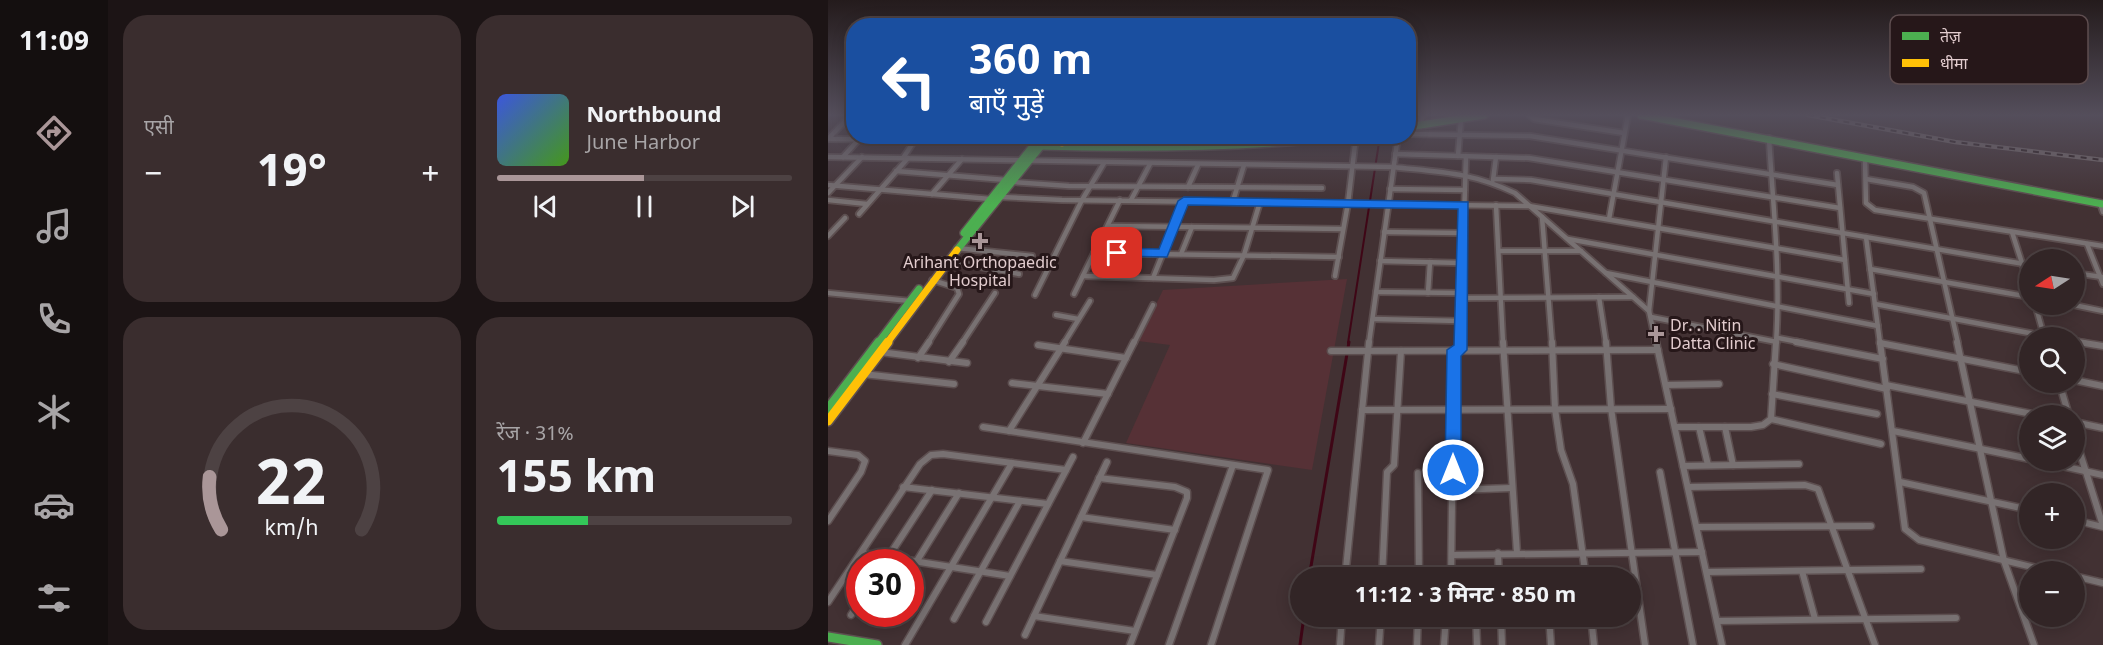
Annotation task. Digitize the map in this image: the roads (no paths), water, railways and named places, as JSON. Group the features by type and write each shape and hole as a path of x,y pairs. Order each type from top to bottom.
{"street":[{"path":"843,157 854,145"},
{"path":"858,214 896,171 912,145"},
{"path":"1029,160 1040,145"},
{"path":"828,421 990,199 1010,181 1040,145"},
{"path":"1029,160 1061,145"},
{"path":"1068,145 1210,147 1254,145"},
{"path":"1335,276 1348,203 1354,145"},
{"path":"1346,567 1368,351 1396,145"},
{"path":"1458,156 1459,145"},
{"path":"1585,145 1838,184"},
{"path":"1609,219 1622,145"},
{"path":"1770,145 1772,196 1776,221 1779,306 1773,364 1771,419"},
{"path":"1801,145 1865,159 2102,202"},
{"path":"1806,145 2102,202"},
{"path":"1395,154 1529,158 1840,208"},
{"path":"1452,567 1453,410 1461,321 1466,156"},
{"path":"828,157 1029,160 1104,164 1393,167 1465,174 1493,180 1531,180 2019,263"},
{"path":"828,193 862,157"},
{"path":"1493,180 1496,157"},
{"path":"1666,158 1650,314 1722,645"},
{"path":"932,194 962,159"},
{"path":"1865,159 1866,203 1870,208 2103,246"},
{"path":"1035,295 1082,200 1104,164"},
{"path":"1131,200 1150,164"},
{"path":"1154,278 1187,187 1198,165"},
{"path":"1233,201 1244,165"},
{"path":"896,171 1090,186 1322,188"},
{"path":"1837,173 1849,303"},
{"path":"1866,179 1921,189 1924,193 1982,449 2004,561 2034,645"},
{"path":"1493,180 1515,193 1650,314 1883,359"},
{"path":"828,410 910,301 1001,197 1010,181"},
{"path":"828,185 990,199"},
{"path":"1390,189 1465,190"},
{"path":"1001,197 1529,206 1845,260"},
{"path":"1074,294 1120,200"},
{"path":"828,201 867,204"},
{"path":"1083,276 1214,280 1233,278 1244,255 1260,202"},
{"path":"2102,202 2103,212"},
{"path":"1496,206 1511,488 1517,553"},
{"path":"1542,217 1550,298 1555,409 1562,450 1573,484 1585,567"},
{"path":"828,236 845,218"},
{"path":"1108,226 1343,229"},
{"path":"1181,254 1192,227"},
{"path":"1384,232 1463,233"},
{"path":"2012,232 2019,254"},
{"path":"1866,237 1900,482 1903,520 1910,535 1918,540 2019,564"},
{"path":"1567,239 1874,294"},
{"path":"2087,244 2103,284"},
{"path":"957,248 1032,256"},
{"path":"1499,251 1581,251"},
{"path":"1094,253 1339,257"},
{"path":"945,260 1019,274"},
{"path":"1380,261 1462,263"},
{"path":"1428,293 1430,262"},
{"path":"1870,269 2019,295"},
{"path":"1606,273 1878,326"},
{"path":"2085,275 2102,277"},
{"path":"918,358 959,294 957,288 932,280"},
{"path":"1376,292 1501,298 1633,297"},
{"path":"828,293 910,301"},
{"path":"949,362 996,293"},
{"path":"1599,297 1607,350 1611,408 1645,645"},
{"path":"1009,431 1090,301"},
{"path":"1875,304 2019,331"},
{"path":"1083,443 1153,305"},
{"path":"2085,307 2103,311"},
{"path":"1056,315 1078,319"},
{"path":"1373,319 1461,321"},
{"path":"1880,343 2019,370"},
{"path":"2085,343 2103,346"},
{"path":"1038,345 1126,358"},
{"path":"1331,351 1658,350"},
{"path":"1383,567 1387,472 1394,465 1401,351"},
{"path":"879,352 967,363"},
{"path":"1773,364 2019,411"},
{"path":"863,374 954,384"},
{"path":"2085,382 2103,386"},
{"path":"1012,383 1108,394"},
{"path":"1666,385 1719,384"},
{"path":"1772,394 1877,414"},
{"path":"1362,410 1671,409"},
{"path":"1675,428 1757,426 1771,419 1881,444"},
{"path":"2085,424 2103,428"},
{"path":"983,427 1268,470 1211,645"},
{"path":"1699,427 1708,465"},
{"path":"1725,427 1733,465"},
{"path":"1893,431 2019,457"},
{"path":"828,451 858,455 865,461 861,472 828,521"},
{"path":"864,549 903,487 920,464 931,455 943,454 1066,470"},
{"path":"986,622 1073,457"},
{"path":"1025,635 1107,462"},
{"path":"905,645 1012,464"},
{"path":"1683,466 1799,464"},
{"path":"1169,645 1233,465"},
{"path":"2085,468 2103,526 2085,522"},
{"path":"2086,471 2103,475"},
{"path":"1660,472 1693,645"},
{"path":"1418,473 1419,567"},
{"path":"1099,478 1183,489 1187,492 1187,498 1130,645"},
{"path":"1900,482 2019,507"},
{"path":"1688,487 1812,486 1818,489 1875,645"},
{"path":"903,487 1048,504"},
{"path":"1453,490 1511,488"},
{"path":"894,549 932,490"},
{"path":"924,550 959,493"},
{"path":"954,619 1020,501"},
{"path":"1081,517 1175,530"},
{"path":"1697,527 1872,526"},
{"path":"1454,555 1702,552"},
{"path":"1498,554 1499,567"},
{"path":"1060,561 1157,575"},
{"path":"924,563 1010,576"},
{"path":"1707,572 1921,569"},
{"path":"1802,571 1815,619"},
{"path":"828,602 846,575"},
{"path":"2085,579 2103,583"},
{"path":"1034,616 1135,632"},
{"path":"1717,621 1956,618"},
{"path":"1340,645 1341,627"},
{"path":"1379,645 1380,627"},
{"path":"1418,627 1418,645"},
{"path":"1444,645 1445,627"},
{"path":"1476,627 1477,645"},
{"path":"1501,627 1502,645"},
{"path":"1550,627 1551,645"},
{"path":"1592,627 1594,645"},
{"path":"828,637 877,645"}],"waterway":[{"path":"1348,343 1379,145"},
{"path":"1311,567 1349,342"},
{"path":"1300,645 1302,627"}],"railway":[{"path":"1980,145 2103,160"}],"place":[{"name":"Arihant Orthopaedic Hospital","path":"980,241"},
{"name":"Dr. . Nitin Datta Clinic","path":"1656,334"}]}
